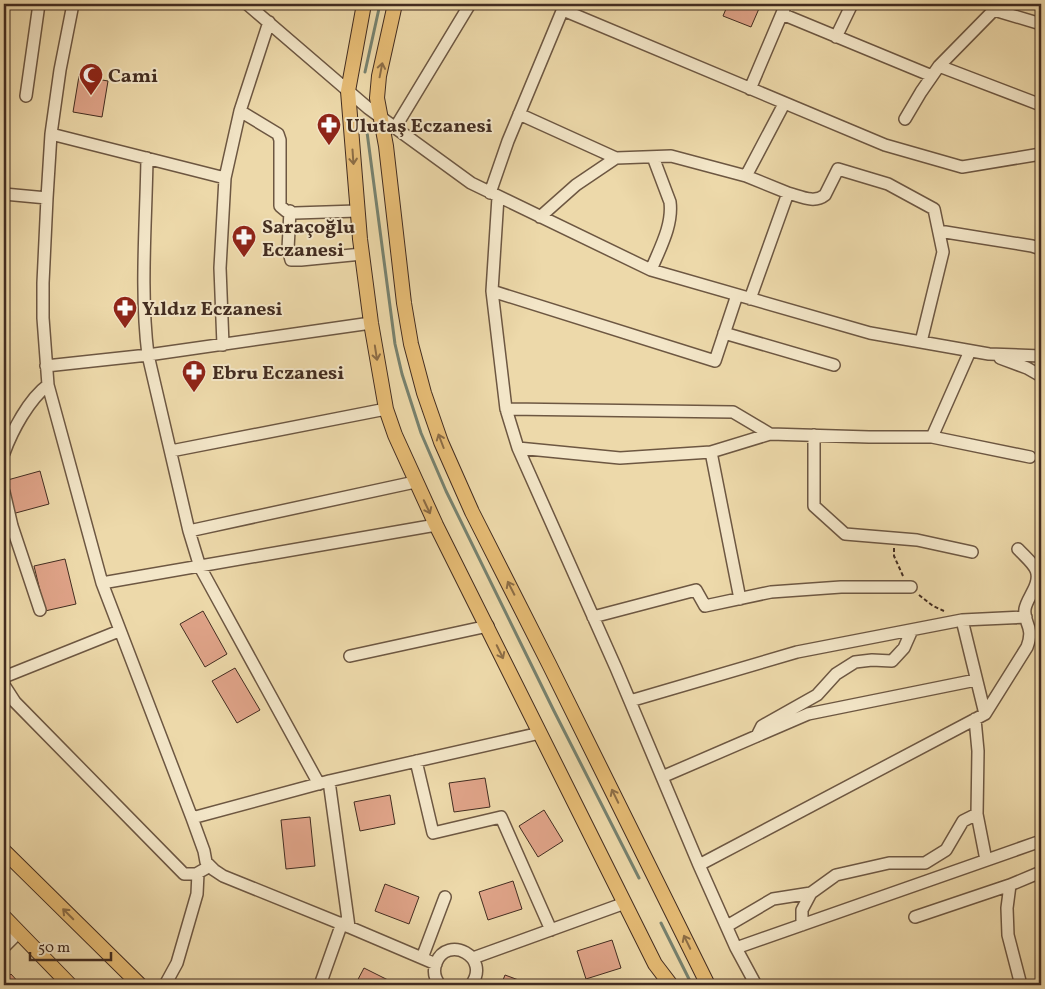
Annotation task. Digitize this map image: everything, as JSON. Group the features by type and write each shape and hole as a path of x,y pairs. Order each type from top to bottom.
{"main road":[{"path":"364,4 348,91 362,254 371,323 386,409 415,482 666,984"},
{"path":"395,4 379,76 377,98 386,146 404,303 424,393 441,442 472,512 708,985"},
{"path":"4,851 140,985"},
{"path":"4,917 70,985"}],"street":[{"path":"26,96 40,4"},
{"path":"73,4 60,70 51,134 43,283 48,385 102,583 192,818 206,862 223,876 346,925 436,964"},
{"path":"247,4 381,118 471,183 651,270 870,333 988,354 1041,356"},
{"path":"395,128 470,4"},
{"path":"836,37 852,4"},
{"path":"756,985 736,948 699,865 630,701 518,448 506,410 492,291 494,195 508,141 564,7 784,104 885,145 962,167 1041,154"},
{"path":"905,119 939,66 995,7 1041,24"},
{"path":"750,89 784,9 836,37 932,76"},
{"path":"222,345 220,268 225,178 240,111 269,22"},
{"path":"939,66 1041,104"},
{"path":"746,176 784,104"},
{"path":"240,111 278,134 280,140 280,206 295,213 358,211"},
{"path":"519,114 616,158 671,156 746,176 788,193 813,200 822,198 825,195 838,169 888,184 934,209 944,252 921,342"},
{"path":"51,134 225,178"},
{"path":"651,270 666,234 671,210 670,202 653,157"},
{"path":"147,158 144,314 148,356 200,567 324,782 346,925 320,985"},
{"path":"540,217 576,185 616,158"},
{"path":"750,299 788,193"},
{"path":"4,194 47,198"},
{"path":"290,211 288,250 292,260 362,254"},
{"path":"939,231 1041,249"},
{"path":"492,291 715,361 737,295"},
{"path":"46,366 148,356 371,323"},
{"path":"724,333 834,364"},
{"path":"932,437 970,351"},
{"path":"988,354 1027,368 1041,376"},
{"path":"4,453 30,403 48,385"},
{"path":"171,451 386,409"},
{"path":"506,410 733,412 770,434"},
{"path":"518,448 620,458 712,452 770,434 932,437 1030,457"},
{"path":"814,436 814,506 846,534 917,540 972,552"},
{"path":"712,452 740,599"},
{"path":"190,531 415,482"},
{"path":"4,492 12,526 40,610"},
{"path":"102,583 436,525"},
{"path":"699,865 980,716 1027,647 1030,639 1031,631 1026,617 1027,604 1038,581 1038,575 1036,569 1018,549"},
{"path":"593,617 696,590 705,606 771,592 841,587 911,587"},
{"path":"630,701 797,652 962,620 1026,617"},
{"path":"962,620 976,680 980,716 977,814 986,860"},
{"path":"350,656 488,626"},
{"path":"757,736 762,726 817,695 836,674 856,662 872,660 892,661 904,648 912,630"},
{"path":"4,677 119,631"},
{"path":"662,777 808,714 976,680"},
{"path":"4,685 15,702 184,874 198,873 210,866"},
{"path":"192,818 324,782 540,733"},
{"path":"416,761 433,832 501,818 551,930"},
{"path":"727,926 773,899 811,892 836,875 889,863 925,863 946,850 962,821 977,814"},
{"path":"736,948 1041,840"},
{"path":"915,917 1010,885 1041,872"},
{"path":"165,985 176,963 196,894 198,873"},
{"path":"1010,885 1007,908 1008,935 1019,985"},
{"path":"802,925 802,910 811,892"},
{"path":"422,958 445,897"},
{"path":"473,958 625,903"},
{"path":"4,947 19,932"},
{"path":"440,985 434,974 436,964 442,955 454,950 468,954 473,958 477,971 476,978 471,985"}],"building":[{"path":"728,4 761,4 751,27 723,16"},
{"name":"Cami","path":"79,76 108,81 102,117 73,112"},
{"path":"40,471 49,504 12,514 4,481"},
{"path":"65,559 76,604 45,611 34,566"},
{"path":"203,611 227,654 205,667 180,624"},
{"path":"235,668 260,710 237,723 212,681"},
{"path":"485,778 490,807 454,812 449,783"},
{"path":"390,795 395,824 360,831 354,802"},
{"path":"544,810 563,841 538,857 519,826"},
{"path":"310,817 315,866 286,869 281,820"},
{"path":"513,881 522,909 488,920 479,892"},
{"path":"385,884 419,897 409,924 375,911"},
{"path":"612,940 621,968 586,979 577,951"},
{"path":"364,968 396,984 396,985 355,985"},
{"path":"11,974 21,985 4,985 4,981"},
{"path":"505,975 532,985 501,985"}],"waterway":[{"path":"365,72 380,4"},
{"path":"367,132 395,344 402,374 421,433 446,491 554,711 639,878"},
{"path":"661,923 692,985"}],"place":[{"name":"Cami","path":"91,96"},
{"name":"Ulutaş Eczanesi","path":"329,146"},
{"name":"Saraçoğlu Eczanesi","path":"244,258"},
{"name":"Yıldız Eczanesi","path":"125,329"},
{"name":"Ebru Eczanesi","path":"194,393"}]}
